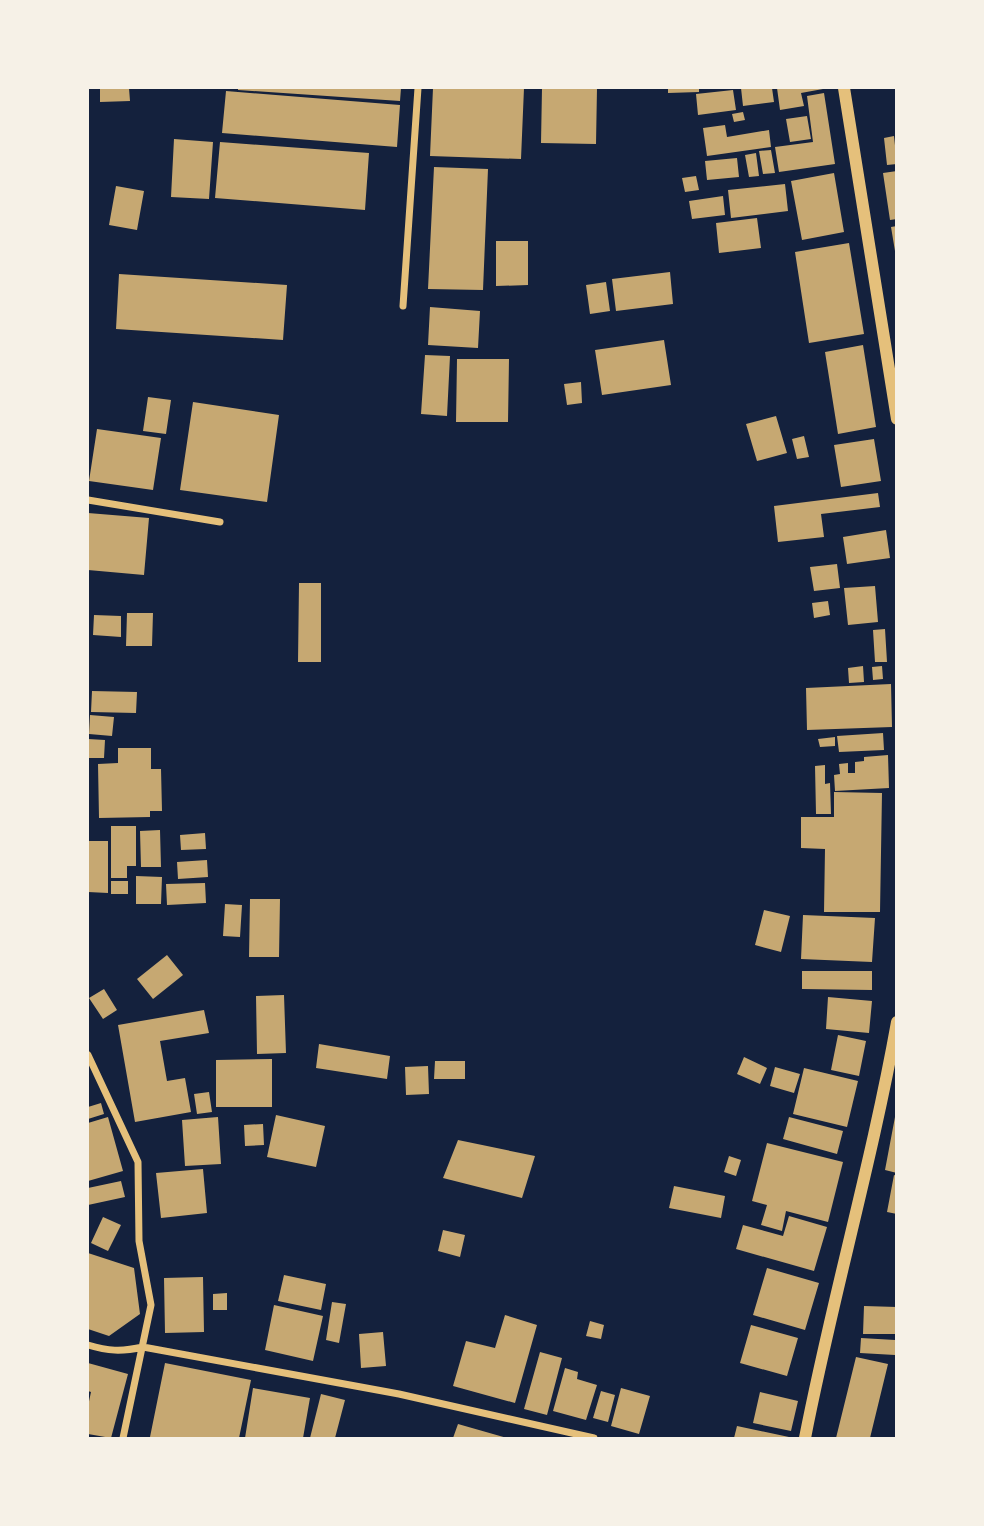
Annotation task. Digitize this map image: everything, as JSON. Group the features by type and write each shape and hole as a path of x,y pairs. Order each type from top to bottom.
{"street":[{"path":"403,306 418,88"},
{"path":"844,88 897,419"},
{"path":"88,500 220,522"},
{"path":"805,1438 821,1357 884,1094 897,1022"},
{"path":"88,1055 138,1162 139,1241 151,1305 123,1438"},
{"path":"88,1345 109,1352 143,1347 399,1394 594,1438"}],"building":[{"path":"100,88 129,88 130,101 100,102"},
{"path":"238,88 401,88 400,101"},
{"path":"433,88 524,88 521,159 430,156"},
{"path":"542,88 597,88 596,144 541,143"},
{"path":"668,88 699,88 699,92 668,93"},
{"path":"741,88 772,88 774,102 743,106"},
{"path":"777,88 823,89 801,93 804,106 780,110"},
{"path":"733,90 736,110 698,115 696,94"},
{"path":"226,91 400,105 397,147 222,133"},
{"path":"824,93 835,164 779,172 775,147 813,142 807,96"},
{"path":"743,112 745,120 734,122 732,114"},
{"path":"807,116 811,139 790,142 786,119"},
{"path":"725,125 727,137 769,130 771,147 707,156 703,128"},
{"path":"894,136 897,164 887,165 884,138"},
{"path":"174,139 213,142 209,199 171,197"},
{"path":"220,142 369,153 365,210 215,198"},
{"path":"771,150 775,173 763,174 759,151"},
{"path":"756,153 759,176 749,177 745,155"},
{"path":"737,158 739,177 707,180 705,161"},
{"path":"434,167 488,169 483,290 428,289"},
{"path":"897,171 897,219 890,220 883,173"},
{"path":"834,173 844,232 802,240 791,181"},
{"path":"696,176 699,190 685,192 682,178"},
{"path":"785,184 788,211 731,218 728,190"},
{"path":"116,186 144,191 137,230 109,225"},
{"path":"723,196 725,215 692,219 689,201"},
{"path":"757,218 761,248 719,253 716,223"},
{"path":"897,226 897,251 895,251 891,227"},
{"path":"496,241 528,241 528,285 496,286"},
{"path":"849,243 864,334 809,343 795,252"},
{"path":"670,272 673,304 616,311 612,279"},
{"path":"119,274 287,285 283,340 116,329"},
{"path":"606,282 610,311 590,314 586,285"},
{"path":"430,307 480,311 478,348 428,345"},
{"path":"664,340 671,385 602,395 595,350"},
{"path":"863,345 876,427 838,434 825,352"},
{"path":"425,355 450,356 447,416 421,414"},
{"path":"457,359 509,359 508,422 456,422"},
{"path":"581,382 582,403 567,405 564,384"},
{"path":"148,397 171,400 166,434 143,431"},
{"path":"193,402 279,415 267,502 180,490"},
{"path":"776,416 787,453 757,461 746,424"},
{"path":"97,429 161,438 153,490 89,481"},
{"path":"804,436 809,457 797,459 792,439"},
{"path":"874,439 881,481 841,487 834,445"},
{"path":"878,493 880,507 821,514 824,537 778,542 774,506"},
{"path":"88,513 149,518 144,575 88,570"},
{"path":"886,530 890,558 847,564 843,537"},
{"path":"837,564 840,588 814,591 810,567"},
{"path":"299,583 321,583 321,662 298,662"},
{"path":"875,586 878,622 848,625 844,588"},
{"path":"828,601 830,615 814,618 812,603"},
{"path":"127,613 153,613 152,646 126,646"},
{"path":"94,615 121,616 121,637 93,635"},
{"path":"885,629 887,662 875,662 873,630"},
{"path":"863,666 864,682 849,683 848,668"},
{"path":"882,666 883,679 873,680 872,667"},
{"path":"891,684 892,727 807,730 806,688"},
{"path":"92,691 137,692 136,713 91,712"},
{"path":"90,715 114,717 112,736 89,734"},
{"path":"883,733 884,750 839,752 837,736"},
{"path":"835,737 835,746 820,747 818,739"},
{"path":"88,739 105,740 104,758 88,758"},
{"path":"118,748 151,748 151,769 161,769 162,811 150,811 150,817 99,818 98,764 118,763"},
{"path":"888,755 889,788 835,791 834,775 840,774 839,764 848,763 848,773 855,773 855,762 864,761 864,757"},
{"path":"825,765 825,784 830,783 831,814 816,814 815,766"},
{"path":"834,792 882,793 880,912 824,912 825,849 801,848 801,817 834,817"},
{"path":"111,826 136,826 136,866 127,866 127,878 111,878"},
{"path":"160,830 161,867 141,867 140,831"},
{"path":"205,833 206,849 181,850 180,835"},
{"path":"88,841 108,841 108,893 88,892"},
{"path":"207,860 208,877 178,879 177,862"},
{"path":"136,876 162,877 161,904 136,904"},
{"path":"111,881 128,881 128,894 111,894"},
{"path":"205,883 206,903 167,905 166,884"},
{"path":"250,899 280,899 279,957 249,957"},
{"path":"225,904 242,905 240,937 223,936"},
{"path":"764,910 790,916 781,952 755,945"},
{"path":"803,915 875,918 872,962 801,959"},
{"path":"167,955 183,975 153,999 137,979"},
{"path":"802,971 872,971 872,990 802,989"},
{"path":"104,989 117,1010 103,1019 89,998"},
{"path":"284,995 286,1053 257,1054 256,996"},
{"path":"828,997 872,1001 869,1033 826,1029"},
{"path":"204,1010 209,1033 160,1041 167,1081 185,1078 191,1112 135,1122 118,1025"},
{"path":"838,1035 866,1041 859,1076 831,1070"},
{"path":"319,1044 390,1056 387,1079 316,1068"},
{"path":"744,1057 767,1068 760,1084 737,1074"},
{"path":"272,1059 272,1107 216,1107 216,1060"},
{"path":"435,1061 465,1061 465,1079 434,1079"},
{"path":"428,1066 429,1094 406,1095 405,1067"},
{"path":"775,1067 800,1074 794,1093 770,1086"},
{"path":"804,1068 858,1081 847,1127 793,1114"},
{"path":"209,1092 212,1112 197,1114 194,1094"},
{"path":"101,1103 104,1114 88,1119 88,1107"},
{"path":"276,1115 325,1126 316,1167 267,1157"},
{"path":"108,1117 123,1171 88,1181 88,1123"},
{"path":"218,1117 221,1164 185,1166 182,1120"},
{"path":"789,1117 843,1131 837,1154 783,1139"},
{"path":"897,1117 897,1173 885,1170"},
{"path":"263,1124 264,1145 245,1146 244,1125"},
{"path":"458,1140 535,1156 522,1198 443,1178"},
{"path":"767,1143 843,1162 828,1222 786,1211 782,1231 761,1225 767,1205 752,1201"},
{"path":"729,1156 741,1160 736,1176 724,1172"},
{"path":"203,1169 207,1213 161,1218 156,1173"},
{"path":"894,1175 897,1176 897,1214 887,1212"},
{"path":"121,1181 125,1197 88,1205 88,1188"},
{"path":"674,1186 725,1196 721,1218 669,1208"},
{"path":"789,1216 827,1227 814,1271 736,1249 743,1225 783,1236"},
{"path":"103,1217 121,1225 108,1251 91,1243"},
{"path":"443,1230 465,1235 460,1257 438,1251"},
{"path":"88,1253 134,1268 140,1314 109,1336 88,1329"},
{"path":"767,1268 819,1283 805,1330 753,1315"},
{"path":"284,1275 326,1284 321,1310 278,1301"},
{"path":"203,1277 204,1332 165,1333 164,1278"},
{"path":"227,1293 227,1310 213,1310 213,1294"},
{"path":"332,1302 346,1304 339,1343 326,1340"},
{"path":"274,1305 323,1316 313,1361 265,1350"},
{"path":"864,1306 897,1307 897,1334 863,1334"},
{"path":"505,1315 537,1325 515,1403 453,1386 466,1341 495,1348"},
{"path":"590,1321 604,1325 601,1339 586,1336"},
{"path":"751,1325 798,1338 787,1376 740,1363"},
{"path":"383,1332 386,1366 361,1368 359,1334"},
{"path":"861,1338 895,1340 895,1355 860,1353"},
{"path":"540,1352 562,1358 547,1415 524,1409"},
{"path":"856,1357 888,1364 870,1438 836,1438"},
{"path":"88,1363 128,1374 111,1438 88,1434 91,1392 88,1391"},
{"path":"165,1363 251,1380 239,1438 150,1437"},
{"path":"565,1368 578,1372 577,1379 597,1385 586,1420 553,1411"},
{"path":"253,1388 310,1398 303,1438 245,1438"},
{"path":"621,1388 650,1396 639,1434 611,1426"},
{"path":"601,1391 615,1395 608,1422 593,1418"},
{"path":"760,1392 798,1401 791,1431 753,1423"},
{"path":"321,1394 345,1400 335,1438 310,1438"},
{"path":"458,1424 507,1438 453,1438"},
{"path":"737,1426 789,1437 789,1438 734,1438"}]}
